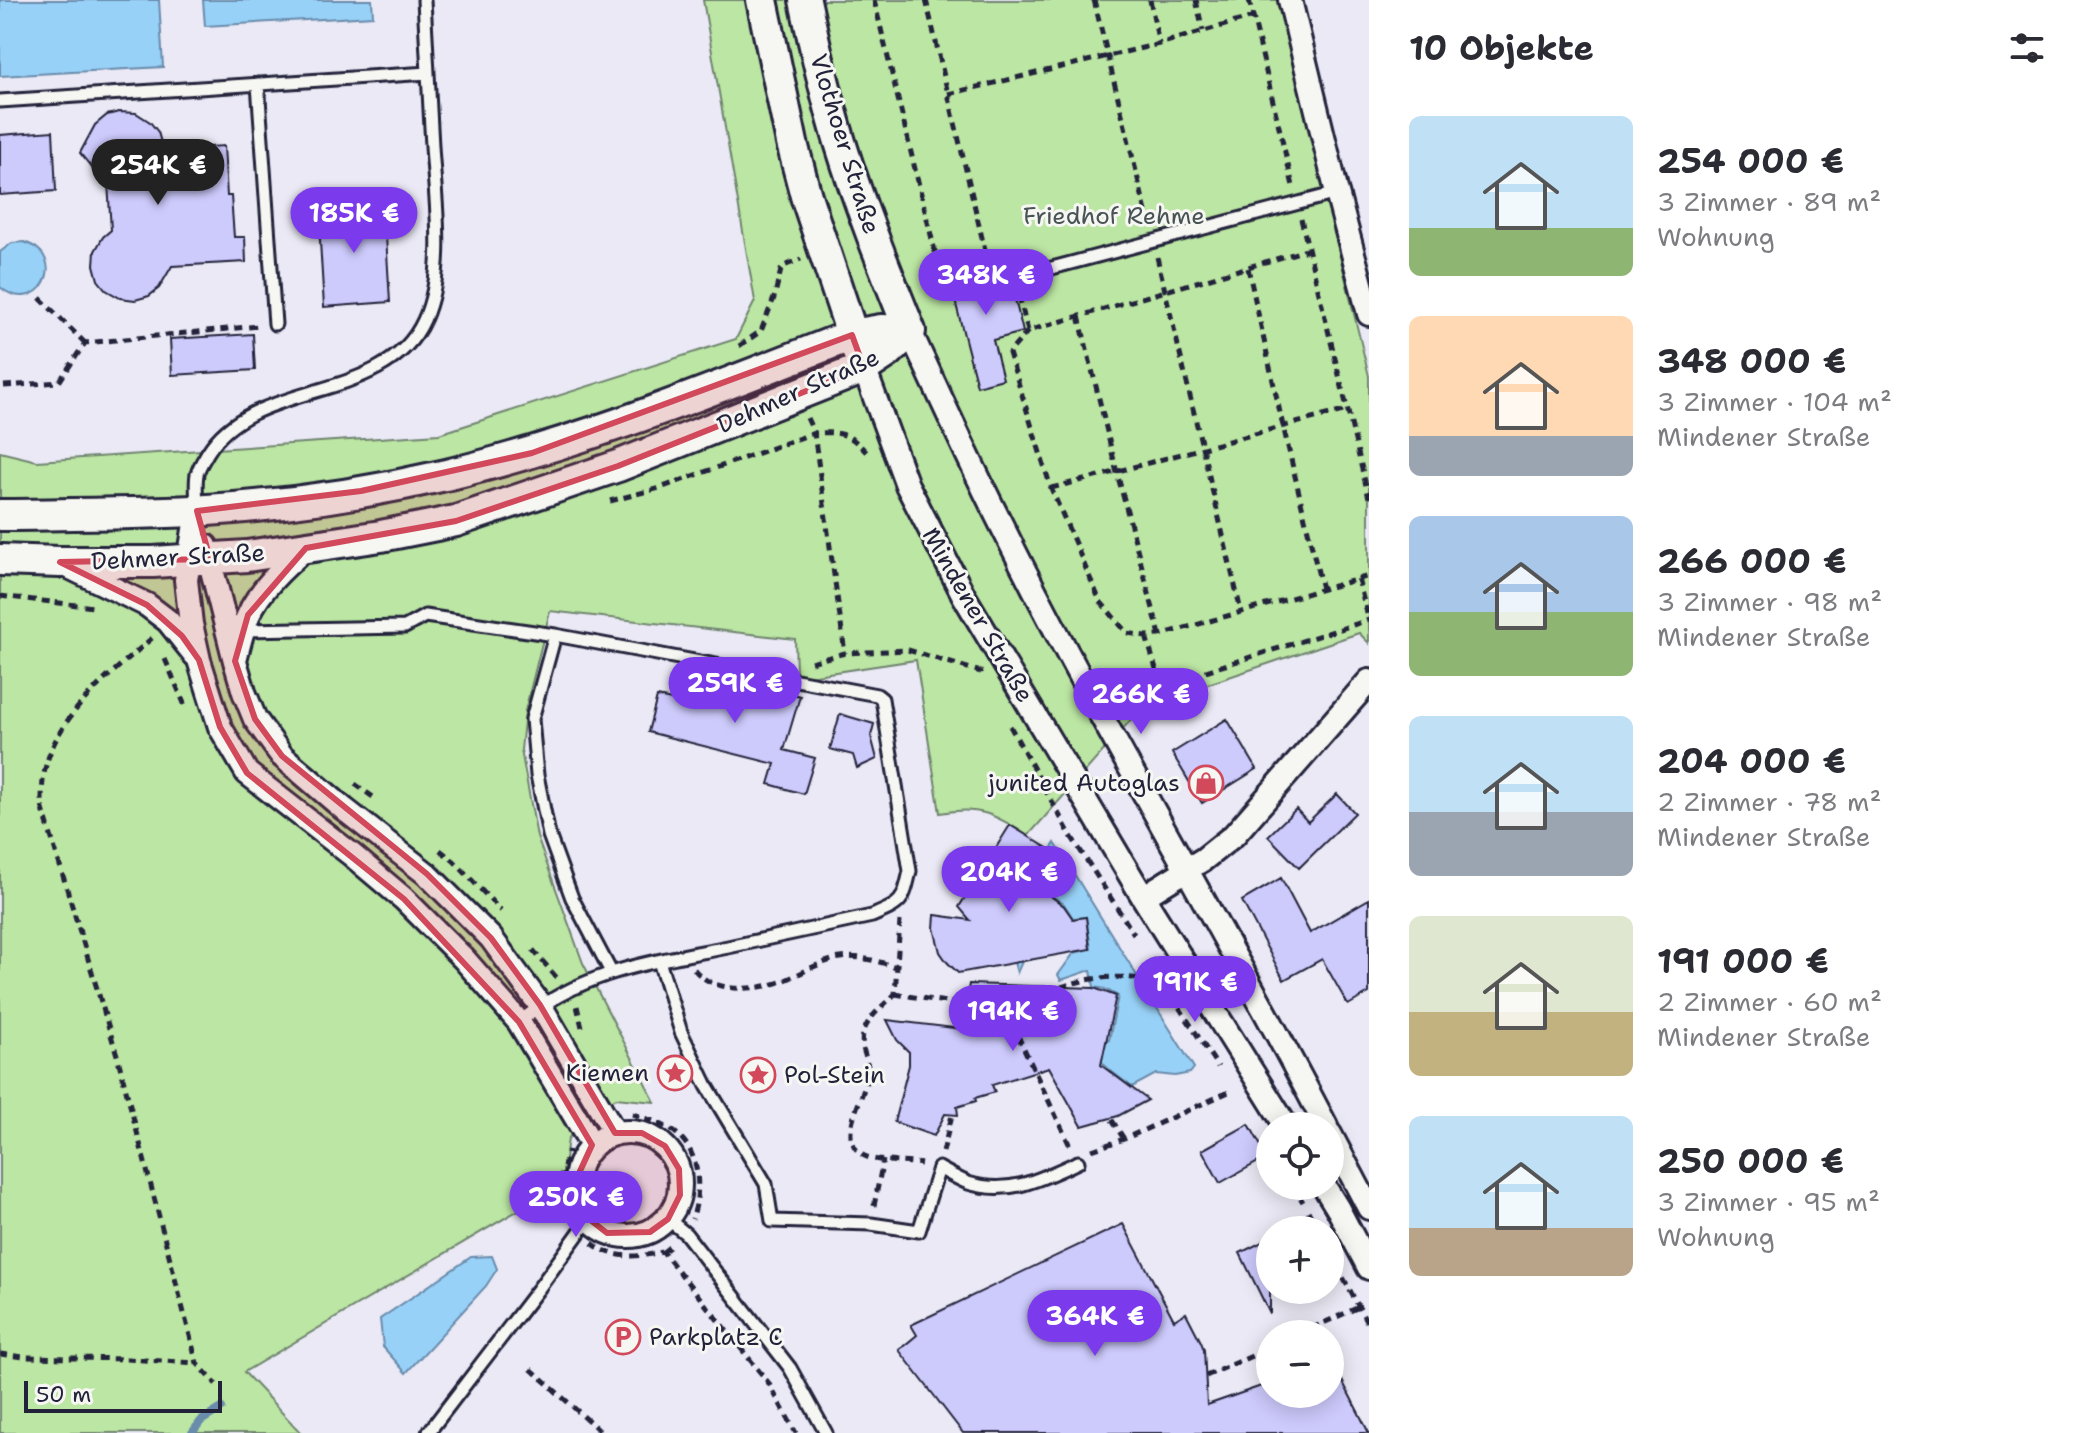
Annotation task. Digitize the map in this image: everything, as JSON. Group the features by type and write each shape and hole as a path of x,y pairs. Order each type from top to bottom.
{"main road":[{"name":"Vlothoer Straße","path":"762,0 806,196 852,335"},
{"name":"Vlothoer Straße","path":"805,0 840,141 871,236 910,331"},
{"name":"Dehmer Straße","path":"0,515 197,511 300,500 444,475 532,453 609,428 852,335 881,330 910,331"},
{"name":"Dehmer Straße","path":"0,560 199,560 306,548 456,521 618,466 864,368 888,352 910,331"},
{"name":"Mindener Straße","path":"852,335 864,368"}],"street":[{"path":"1290,0 1369,314"},
{"path":"910,331 1013,548 1319,1112"},
{"name":"Mindener Straße","path":"864,368 907,485 964,596 1143,897 1277,1112"},
{"path":"197,511 199,560 255,719 282,756 427,874 491,938 540,1005 615,1133"},
{"path":"235,661 243,630 255,603 306,548"},
{"path":"199,560 186,580 199,660 220,727 247,773 404,899 464,959 519,1022 582,1145 575,1182 584,1227 628,1237 650,1232 668,1219 680,1195 679,1169 665,1146 642,1133 615,1133 582,1145"},
{"path":"60,562 147,605 168,621 199,660"},
{"path":"1143,897 1188,870 1234,835 1369,681"},
{"path":"1344,1161 1369,1208"},
{"path":"1333,1200 1369,1268"}],"lane":[{"path":"197,511 197,474 213,444 230,427 265,408 377,369 401,351 424,320 433,290 437,222 424,0"},
{"path":"0,101 428,73"},
{"path":"258,84 275,324"},
{"path":"1012,278 1337,193"},
{"path":"243,630 405,627 425,616 555,635 877,695 882,699 910,871 904,896 896,906 872,916 611,972 568,989 519,1022"},
{"path":"555,635 532,719 537,775 549,835 572,898 611,972"},
{"path":"659,961 681,1032 707,1086 766,1184 772,1221 871,1224 919,1231 939,1168 965,1182 1004,1188 1038,1180 1078,1162"},
{"path":"668,1219 686,1234 790,1368 826,1433"},
{"path":"428,1433 584,1227"}],"path":[{"path":"874,0 940,272 1008,254 1028,331"},
{"path":"926,0 987,259"},
{"path":"1094,0 1241,611"},
{"path":"1150,0 1159,44"},
{"path":"1196,0 1203,31"},
{"path":"1249,0 1369,498"},
{"path":"948,94 1159,44 1253,17"},
{"path":"1310,249 1028,331 1009,353 1051,488 1100,601 1127,633 1160,635 1369,576"},
{"path":"735,348 761,331 784,266 825,252"},
{"path":"1248,268 1322,589"},
{"path":"40,298 85,343"},
{"path":"1079,316 1160,635"},
{"path":"85,343 275,324"},
{"path":"761,331 779,363"},
{"path":"4,386 59,382 85,343"},
{"path":"796,396 814,433 845,653"},
{"path":"1051,488 1348,410"},
{"path":"601,503 660,488 814,433 838,432 854,439 874,464"},
{"path":"1142,691 1369,621 1358,579"},
{"path":"146,632 157,645"},
{"path":"1146,636 1161,685"},
{"path":"152,638 80,704 61,729 44,774 42,806 117,1055 197,1363 216,1384"},
{"path":"768,674 845,653 908,650 981,672"},
{"path":"162,652 191,720"},
{"path":"973,659 988,686"},
{"path":"1003,713 1071,836 1142,945"},
{"path":"354,782 377,801"},
{"path":"433,845 454,861 505,916"},
{"path":"896,906 900,922 895,994 875,1013 865,1027 861,1040 868,1067 865,1086 850,1128 852,1141 862,1154 939,1168 952,1115"},
{"path":"524,939 568,989 579,1010 583,1033"},
{"path":"685,954 697,974 711,983 737,988 782,981 837,958 861,957 897,967"},
{"path":"1149,957 1224,1077"},
{"path":"1061,987 1104,976 1126,976 1164,984"},
{"path":"895,994 966,1005"},
{"path":"1018,1036 1078,1162 1092,1150 1124,1139 1233,1090 1240,1102"},
{"path":"582,1145 560,1179 560,1210 584,1227 597,1248 615,1255 639,1257 663,1252 686,1234 696,1209 698,1181 693,1155 676,1132 628,1113"},
{"path":"1112,1120 1124,1139"},
{"path":"871,1224 883,1160"},
{"path":"663,1252 768,1382 796,1433"},
{"path":"1344,1279 1369,1326"},
{"path":"1330,1320 1359,1307"},
{"path":"0,1354 197,1363"},
{"path":"1206,1376 1256,1354"},
{"path":"531,1369 602,1433"}],"highlighted area":[{"path":"852,335 864,368 618,466 456,521 306,548 248,615 235,661 255,719 282,756 427,874 491,938 540,1005 615,1133 642,1133 665,1146 679,1169 680,1195 668,1219 650,1232 607,1233 589,1219 575,1182 592,1145 519,1022 404,899 247,773 220,727 199,660 182,636 147,605 60,562 210,559 197,511 361,491 532,453"}],"green space":[{"name":"Friedhof Rehme","path":"703,0 1278,0 1369,376 1369,643 1359,633 1143,706 1028,836 1006,822 977,811 940,813 916,660 809,676 796,674 795,639 550,611 525,711 521,750 537,837 583,963 655,1102 616,1098 583,1120 568,1139 561,1185 244,1372 301,1433 0,1433 0,452 37,461 439,434 736,339 755,301"}],"water":[{"path":"0,0 159,0 163,67 0,76"},
{"path":"203,0 372,0 373,16 205,26"},
{"path":"24,242 38,250 46,260 48,271 37,291 27,296 14,295 0,287 0,252 12,243"},
{"path":"1055,843 1194,1068 1190,1073 1175,1076 1156,1074 1132,1087 1069,1032 1109,1040 1118,996 1094,987 1091,970 1061,980 1058,975 1074,953 1091,949 1086,917 1073,918 1064,904 1051,895 1017,973 996,897 1016,904"},
{"path":"492,1256 497,1269 486,1286 406,1373 383,1347 380,1319 471,1257"}],"building":[{"path":"136,113 150,122 158,132 163,150 224,146 227,196 231,196 234,237 245,237 246,262 172,266 159,288 149,296 135,300 120,298 106,290 98,280 94,265 95,251 111,230 108,183 100,178 80,153 95,125 107,115"},
{"path":"53,131 56,191 0,195 0,135"},
{"path":"384,203 390,302 324,307 318,208"},
{"path":"1006,262 1008,271 1002,280 1012,287 1023,332 993,340 1003,379 977,386 949,277"},
{"path":"253,334 255,370 172,375 170,339"},
{"path":"679,673 762,693 764,686 800,696 784,750 815,758 804,794 769,784 775,764 648,732 657,697 672,700"},
{"path":"840,714 874,724 871,736 877,759 857,768 853,755 830,749"},
{"path":"1227,719 1257,769 1202,803 1172,753"},
{"path":"1337,794 1355,813 1299,868 1268,836 1296,809 1308,822"},
{"path":"1010,825 1049,849 1029,880 1064,906 1073,919 1086,917 1090,949 958,973 940,952 934,928 935,915 970,920 959,907"},
{"path":"1281,878 1310,933 1369,899 1369,993 1348,1005 1322,959 1284,980 1242,901"},
{"path":"969,984 1094,988 1116,996 1101,1065 1148,1100 1118,1116 1082,1126 1049,1067 992,1085 995,1092 957,1107 958,1115 945,1114 934,1136 894,1122 909,1065 909,1052 897,1040 887,1020 962,1029"},
{"path":"1249,1124 1256,1137 1256,1163 1220,1183 1202,1150"},
{"path":"1123,1224 1174,1320 1186,1313 1201,1342 1207,1405 1256,1388 1256,1408 1344,1408 1344,1384 1369,1433 963,1433 899,1350 917,1335 911,1325"},
{"path":"1256,1245 1256,1286 1240,1253"}],"waterway":[{"path":"192,1433 201,1421 222,1408"}],"place":[{"name":"junited Autoglas","path":"1206,783"},
{"name":"Kiemen","path":"675,1073"},
{"name":"Pol-Stein","path":"758,1075"},
{"name":"Parkplatz C","path":"623,1337"}]}
